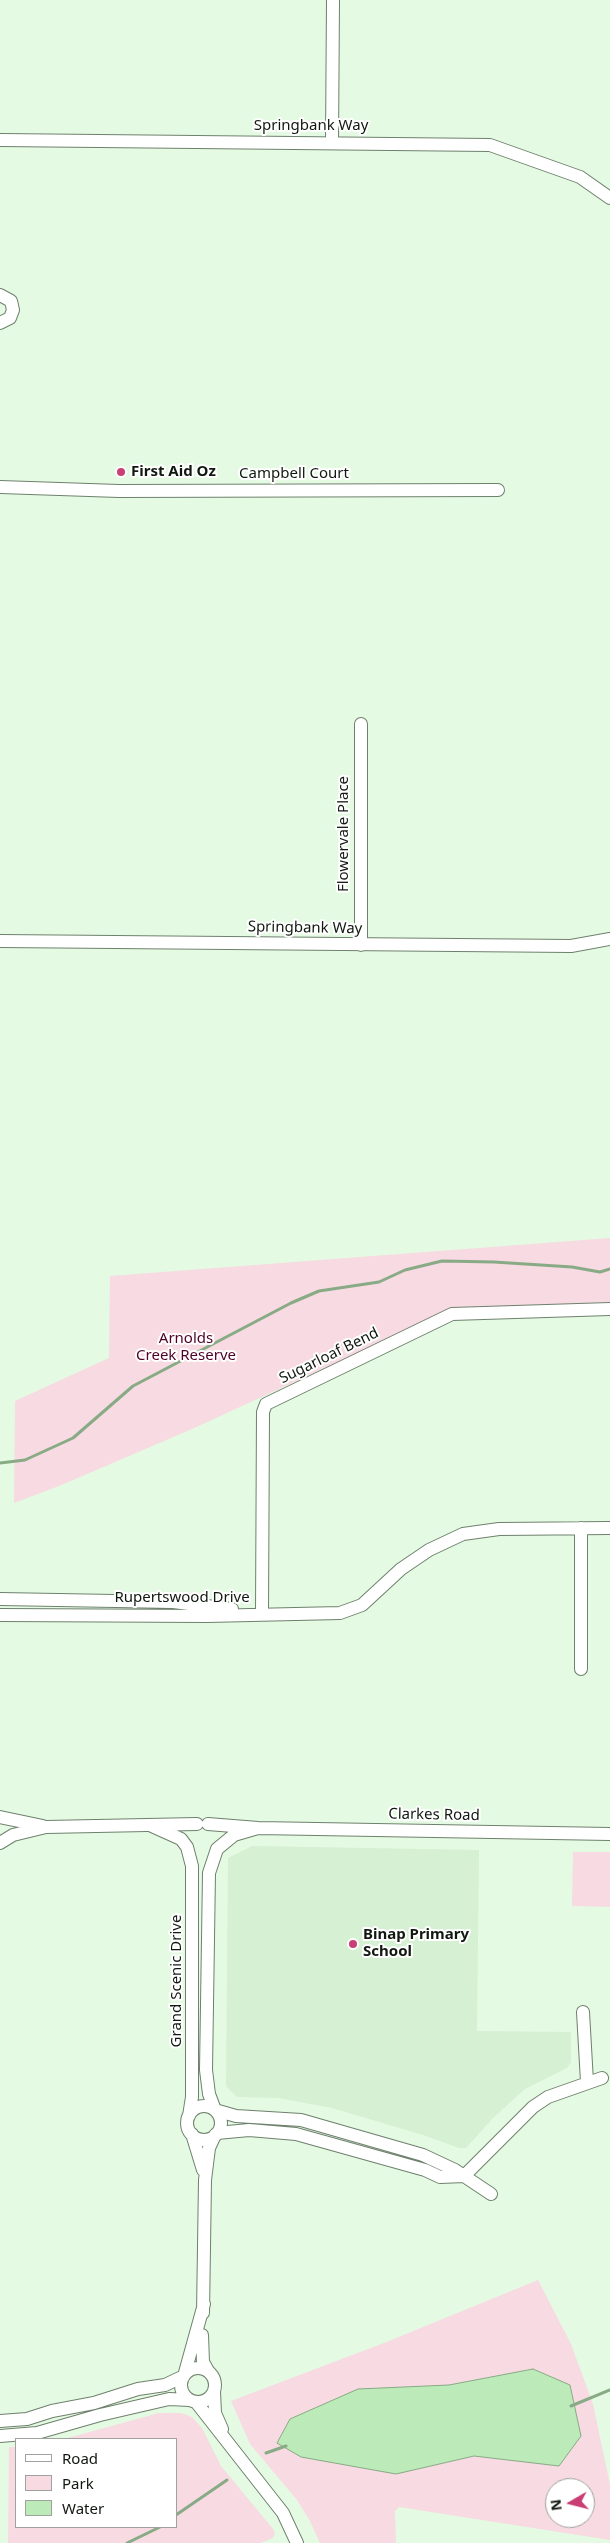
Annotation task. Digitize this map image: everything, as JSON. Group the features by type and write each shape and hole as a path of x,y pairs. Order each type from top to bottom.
{"street":[{"path":"332,143 333,0"},
{"name":"Springbank Way","path":"0,140 490,145 580,177 610,198"},
{"path":"0,295 11,301 13,310 10,318 0,323"},
{"name":"Campbell Court","path":"0,487 119,491 498,490"},
{"name":"Flowervale Place","path":"360,945 361,724"},
{"name":"Springbank Way","path":"0,941 572,946 610,939"},
{"name":"Sugarloaf Bend","path":"262,1613 263,1412 266,1404 452,1314 610,1309"},
{"path":"581,1528 581,1669"},
{"name":"Rupertswood Drive","path":"0,1614 207,1616 262,1613 340,1614 362,1605 401,1569 428,1550 463,1534 499,1529 610,1528"},
{"name":"Rupertswood Drive","path":"0,1599 173,1602 262,1613"},
{"name":"Rupertswood Drive","path":"101,1601 101,1615"},
{"path":"0,1818 4,1830 0,1843"},
{"name":"Clarkes Road","path":"0,1818 46,1826 202,1824 258,1828 610,1834"},
{"path":"188,1847 188,1834 202,1824 219,1835 217,1849"},
{"name":"Clarkes Road","path":"0,1843 13,1835 46,1826"},
{"name":"Clarkes Road","path":"152,1826 181,1838 190,1851 200,1857 212,1855 234,1835 258,1828"},
{"name":"Grand Scenic Drive","path":"188,1847 194,1880 192,2097 187,2124 199,2153 204,2180"},
{"name":"Grand Scenic Drive","path":"217,1849 210,1866 208,1883 206,2084 221,2123 209,2148 204,2180 204,2304 201,2346 204,2362 214,2380 215,2413 234,2450"},
{"path":"583,2012 587,2082"},
{"path":"192,2134 202,2139 216,2134 249,2130 296,2134 390,2160 440,2177 464,2176 533,2107 548,2097 602,2078"},
{"path":"189,2116 198,2107 209,2106 215,2110 236,2116 281,2118 321,2125 423,2155 464,2176 492,2194"},
{"name":"Grand Scenic Drive","path":"204,2304 182,2381 183,2392 193,2401 234,2450 283,2513 294,2542"},
{"path":"0,2421 27,2420 52,2411 94,2403 138,2389 164,2385 198,2368 208,2371"},
{"path":"0,2436 37,2433 100,2415 169,2399 207,2400 214,2391"}],"shaded area":[{"name":"Binap Primary School","path":"252,1846 479,1850 477,2031 571,2032 571,2062 567,2068 525,2089 493,2118 466,2148 459,2148 423,2135 332,2108 278,2098 237,2097 226,2086 228,1858"}],"green space":[{"name":"Arnolds Creek Reserve","path":"610,1238 610,1302 451,1310 192,1429 59,1486 14,1503 15,1401 109,1358 110,1276"},
{"path":"573,1852 610,1852 610,1907 572,1906"},
{"path":"538,2280 571,2344 593,2404 610,2485 610,2540 399,2507 395,2511 396,2543 320,2543 310,2521 297,2500 250,2444 231,2401 384,2343"},
{"path":"159,2413 181,2413 192,2417 202,2428 221,2466 273,2529 275,2533 273,2538 260,2543 8,2543 9,2447 15,2447 15,2528 178,2528 178,2438 68,2438"}],"water":[{"path":"533,2369 570,2385 581,2436 559,2466 474,2456 396,2474 301,2457 277,2443 290,2419 358,2389 449,2385"}],"waterway":[{"path":"0,1463 25,1460 73,1438 133,1386 291,1303 319,1291 379,1282 405,1270 442,1261 572,1267 600,1272 610,1269"},
{"path":"571,2406 610,2390"},
{"path":"266,2453 286,2446"},
{"path":"178,2514 227,2480"},
{"path":"127,2543 158,2528"}],"place":[{"name":"First Aid Oz","path":"121,472"},
{"name":"Binap Primary School","path":"353,1944"}]}
